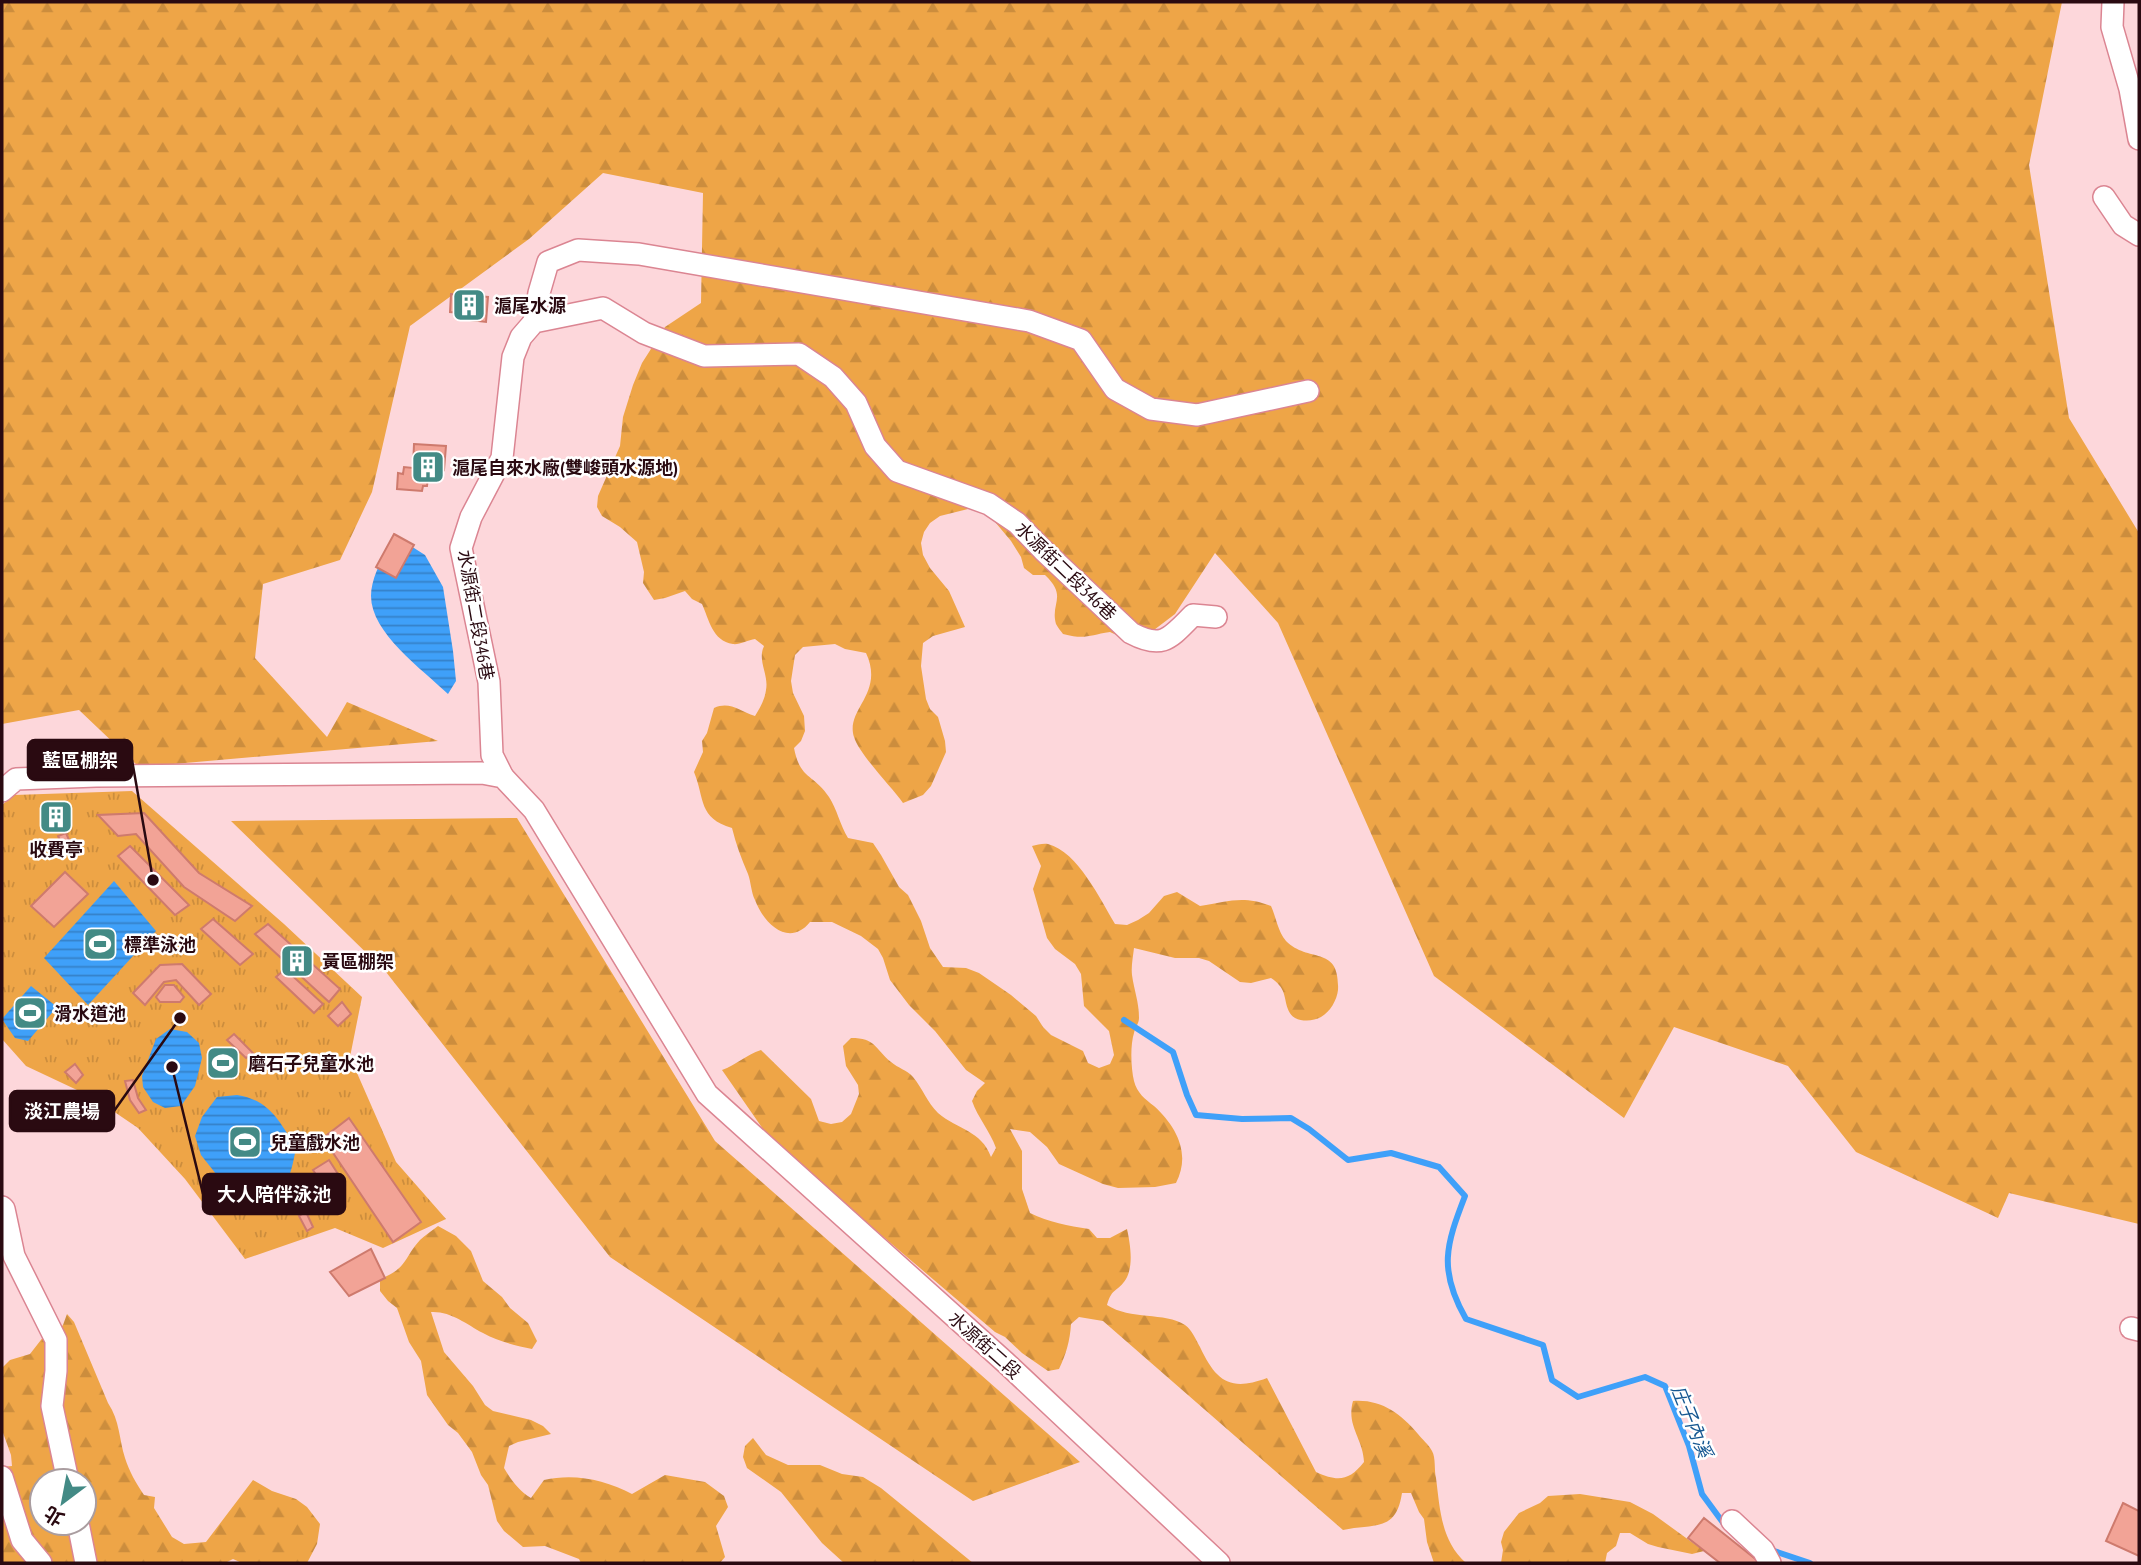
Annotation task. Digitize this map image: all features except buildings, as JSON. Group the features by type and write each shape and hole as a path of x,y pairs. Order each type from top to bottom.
{"street":[{"path":"2113,2 2112,27 2130,89 2139,139"},
{"path":"2104,197 2123,225 2139,235"},
{"path":"534,322 548,261 578,250 639,254 1029,321 1081,340 1115,388 1151,409 1197,415 1308,391"},
{"name":"水源街二段346巷","path":"503,777 492,755 489,682 461,548 471,517 502,458 513,357 521,337 534,322 603,307 644,333 704,356 799,354 833,377 856,403 875,446 897,471 989,504 1017,523 1130,633 1147,642 1164,640 1193,615 1216,617"},
{"path":"6,783 96,776 482,773 503,777"},
{"name":"水源街二段","path":"503,777 534,810 707,1094 1005,1362 1219,1563"},
{"path":"2,1208 14,1255 56,1340 52,1406 65,1467"},
{"path":"2,1477 22,1540 41,1563"},
{"path":"1732,1521 1763,1550 1770,1563"},
{"path":"81,1537 86,1563"}],"green space":[{"path":"2,2 2062,2 2029,165 2069,418 2139,533 2139,1224 2009,1193 1998,1218 1856,1152 1788,1066 1674,1027 1624,1118 1434,976 1278,623 1215,553 1175,614 1150,633 1132,642 1110,632 1071,636 1063,634 1056,624 1057,595 1052,583 1045,575 1033,575 1024,568 1011,541 985,510 972,508 940,516 930,523 921,543 923,555 949,591 965,627 933,636 923,643 921,666 926,699 930,709 938,717 946,752 931,786 923,795 903,803 862,752 854,737 853,727 868,690 871,667 866,653 835,644 803,647 795,655 791,681 793,693 804,716 805,731 794,748 800,766 829,797 848,838 873,843 899,887 908,895 930,948 943,967 966,968 979,973 1036,1016 1051,1035 1083,1051 1088,1063 1099,1068 1110,1064 1114,1055 1109,1031 1084,1006 1081,974 1075,964 1055,949 1047,938 1033,889 1041,866 1032,846 1048,844 1069,856 1087,878 1115,924 1127,925 1138,920 1149,913 1164,896 1177,892 1200,906 1235,900 1252,901 1271,906 1286,941 1295,948 1328,960 1334,966 1338,990 1335,1002 1321,1017 1305,1020 1291,1015 1282,989 1271,978 1251,983 1240,982 1209,961 1199,958 1175,958 1134,948 1132,972 1139,1018 1132,1044 1133,1076 1139,1092 1162,1114 1175,1132 1182,1151 1176,1183 1155,1187 1118,1188 1103,1184 1059,1164 1047,1147 1030,1132 1010,1129 1022,1151 1022,1189 1030,1213 1044,1219 1089,1229 1097,1238 1110,1238 1127,1229 1130,1267 1126,1279 1113,1292 1107,1305 1126,1313 1168,1318 1185,1325 1194,1335 1212,1368 1226,1380 1243,1384 1267,1378 1316,1472 1343,1478 1364,1462 1353,1425 1353,1401 1381,1405 1404,1420 1431,1449 1443,1524 1451,1545 1466,1563 1434,1563 1427,1542 1424,1519 1411,1493 1402,1493 1395,1515 1382,1524 1343,1530 1103,1321 1079,1317 1071,1324 1070,1336 1059,1369 1048,1371 995,1332 772,1142 722,1070 761,1050 811,1099 819,1121 831,1124 842,1122 851,1114 859,1094 858,1085 846,1066 843,1046 851,1038 859,1038 870,1042 891,1062 911,1075 938,1113 975,1136 987,1148 991,1157 996,1148 972,1101 985,1083 966,1070 935,1031 909,1005 890,980 878,949 861,936 832,922 810,922 802,930 786,933 771,924 759,909 732,828 713,819 708,813 694,772 703,752 702,741 714,708 730,706 755,716 759,710 766,690 762,657 764,646 755,639 735,644 720,639 702,604 692,599 685,591 654,600 643,583 644,572 637,542 602,516 597,507 598,496 620,446 623,417 642,363 665,327 701,303 703,193 603,173 529,239 410,326 372,492 340,560 263,584 255,658 327,737 347,702 438,741 139,767 79,710 2,724"},
{"path":"132,791 284,924 362,997 350,1057 396,1162 446,1219 383,1248 335,1228 245,1259 185,1179 138,1128 94,1098 26,1066 2,1039 2,805 14,795"},
{"path":"517,818 715,1141 1080,1462 973,1501 610,1257 386,972 231,821"},
{"path":"438,1226 456,1236 471,1251 483,1281 528,1323 537,1341 532,1349 513,1345 488,1336 452,1316 431,1312 444,1352 473,1386 485,1405 493,1411 531,1420 551,1434 509,1446 504,1468 516,1485 531,1498 544,1480 556,1478 590,1479 632,1494 665,1475 705,1482 724,1496 728,1507 716,1526 725,1557 720,1563 581,1563 579,1559 545,1546 523,1547 504,1531 497,1521 488,1485 472,1452 458,1433 448,1425 427,1395 421,1361 409,1342 397,1308 380,1291 380,1279 396,1271 420,1240"},
{"path":"67,1314 74,1322 115,1417 131,1472 144,1495 155,1497 154,1508 172,1537 184,1544 206,1542 253,1480 272,1491 296,1499 307,1507 320,1524 317,1544 307,1563 242,1563 233,1559 225,1563 2,1563 2,1467 12,1466 2,1430 2,1368 10,1360 30,1354 44,1336 55,1334 63,1325"},
{"path":"753,1438 766,1455 788,1465 820,1465 842,1474 863,1477 881,1488 973,1563 844,1563 822,1543 781,1492 747,1468 743,1457 745,1446"},
{"path":"1580,1494 1630,1502 1653,1514 1704,1551 1692,1554 1658,1547 1630,1533 1620,1533 1616,1546 1607,1553 1605,1563 1501,1563 1504,1532 1519,1513 1548,1496"}],"water":[{"path":"414,548 425,555 443,587 456,681 448,694 400,650 379,623 373,610 373,584 387,549"},
{"name":"標準泳池","path":"114,881 156,931 88,1005 44,958"},
{"name":"滑水道池","path":"31,986 57,1007 28,1041 15,1038 2,1019"},
{"path":"170,1029 187,1032 199,1043 202,1058 195,1086 181,1106 165,1108 153,1102 143,1087 142,1076 156,1039"},
{"name":"磨石子兒童水池","path":"223,1050 231,1050 236,1059 228,1073 215,1073 210,1066"},
{"name":"兒童戲水池","path":"237,1095 266,1107 279,1121 296,1148 292,1168 286,1180 257,1200 231,1193 201,1155 195,1136 202,1117 217,1097"}],"waterway":[{"name":"庄子內溪","path":"1124,1020 1173,1052 1196,1115 1242,1119 1291,1118 1348,1160 1391,1153 1439,1167 1465,1196 1453,1229 1448,1271 1451,1286 1466,1319 1543,1345 1552,1380 1578,1397 1645,1377 1665,1386 1689,1446 1702,1494 1728,1527"},
{"name":"庄子內溪","path":"1768,1549 1810,1563"}],"place":[{"name":"滬尾水源","path":"469,305"},
{"name":"滬尾自來水廠(雙峻頭水源地)","path":"428,467"},
{"name":"收費亭","path":"56,817"},
{"name":"藍區棚架","path":"153,880"},
{"name":"標準泳池","path":"100,944"},
{"name":"黃區棚架","path":"297,961"},
{"name":"滑水道池","path":"30,1013"},
{"name":"淡江農場","path":"180,1018"},
{"name":"磨石子兒童水池","path":"223,1063"},
{"name":"大人陪伴泳池","path":"172,1067"},
{"name":"兒童戲水池","path":"245,1142"}]}
